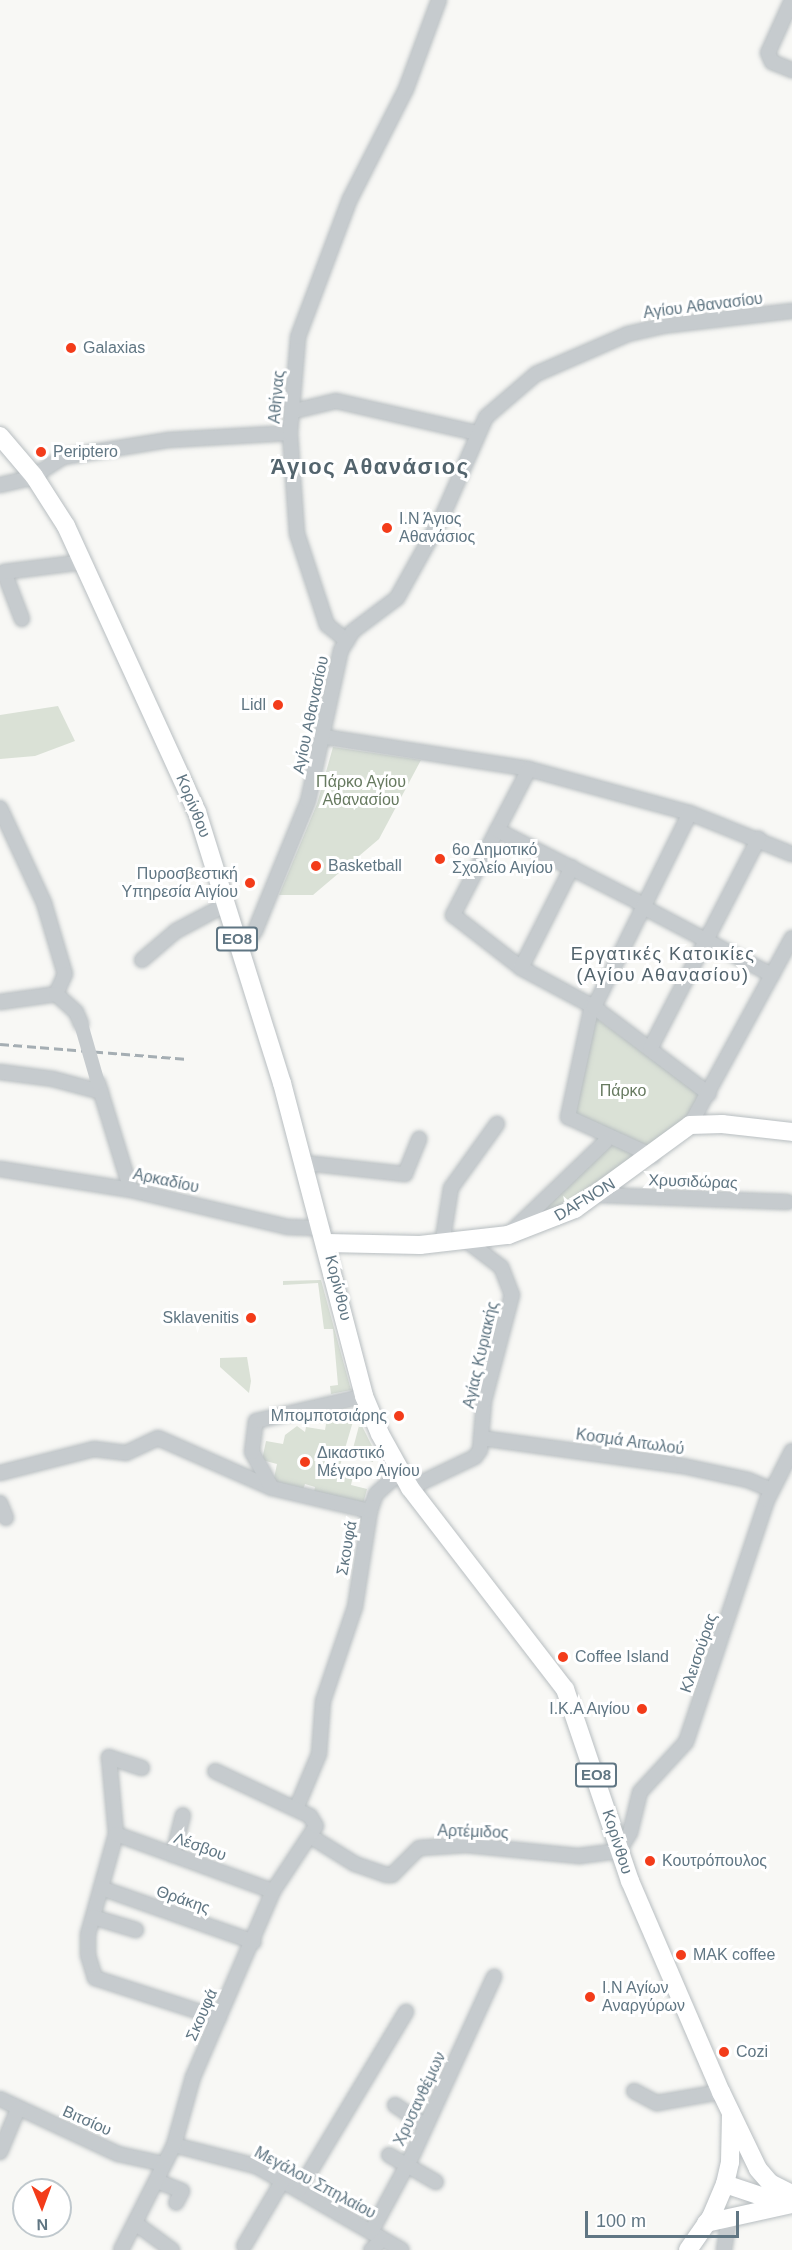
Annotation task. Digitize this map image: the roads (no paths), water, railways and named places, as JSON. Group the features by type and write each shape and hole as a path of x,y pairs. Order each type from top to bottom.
{"main road":[{"name":"Κορίνθου","path":"0,436 34,477 83,562 197,812 305,1163 364,1396 404,1480 565,1689 619,1851 730,2112 741,2131"},
{"path":"698,1125 792,1132"},
{"name":"DAFNON","path":"325,1235 442,1244 508,1235 560,1218 598,1195 698,1125"},
{"name":"Κορίνθου","path":"730,2112 731,2181"},
{"path":"688,2250 715,2219 731,2181 741,2131"},
{"name":"ΕΟ8","path":"741,2131 761,2173 792,2200"},
{"path":"731,2181 792,2200"},
{"path":"715,2219 792,2200"}],"street":[{"name":"Αθήνας","path":"347,640 327,625 297,534 290,433 294,411 298,336 370,156 406,89 439,0"},
{"path":"792,0 768,53 772,62 792,70"},
{"name":"Αγίου Αθανασίου","path":"241,951 255,931 308,801 325,737 338,660 347,640 362,622 397,598 442,517 477,433 500,402 536,374 628,334 792,312"},
{"path":"294,411 336,401 477,433"},
{"path":"0,485 34,477 63,457 168,440 290,433"},
{"path":"22,619 2,572 83,562"},
{"path":"325,737 528,769 690,813 759,838 792,854"},
{"path":"528,769 453,915 521,968 593,1006 710,1094"},
{"path":"0,808 44,903 65,974 56,994"},
{"path":"653,1156 568,1116 593,1006 690,813"},
{"path":"497,830 572,867 772,975"},
{"path":"650,1049 759,838"},
{"path":"521,968 572,867"},
{"path":"142,960 176,931 227,904"},
{"path":"698,1125 710,1094 792,938"},
{"path":"0,1002 56,994"},
{"path":"56,994 76,1012 81,1024 131,1190"},
{"path":"0,1072 100,1087"},
{"path":"442,1244 451,1188 497,1124"},
{"path":"305,1163 405,1174 419,1139"},
{"path":"508,1235 605,1142"},
{"name":"Αρκαδίου","path":"0,1169 131,1190 325,1235"},
{"name":"Χρυσιδώρας","path":"598,1195 788,1202"},
{"name":"Αγίας Κυριακής","path":"404,1480 474,1457 481,1438 484,1401 512,1295 501,1267 467,1241"},
{"path":"272,1488 252,1452 256,1421 364,1396"},
{"path":"0,1473 94,1449 126,1453 158,1438 272,1488 370,1511"},
{"name":"Κοσμά Αιτωλού","path":"481,1438 683,1466 748,1480 771,1490"},
{"name":"Κλεισούρας","path":"619,1851 630,1833 640,1792 686,1742 771,1490 792,1451"},
{"name":"Σκουφά","path":"296,1809 319,1754 323,1701 354,1612 370,1511 376,1494 404,1480"},
{"path":"0,1503 6,1518"},
{"path":"142,1768 109,1757 116,1834 93,1917 88,1955 95,1978 219,2018"},
{"path":"215,1771 315,1820 310,1836"},
{"path":"173,1855 183,1815"},
{"name":"Λέσβου","path":"116,1834 273,1891"},
{"name":"Σκουφά","path":"121,2250 174,2145 193,2077 254,1942 273,1891 310,1836"},
{"name":"Αρτέμιδος","path":"310,1836 355,1864 387,1875 392,1875 419,1848 466,1845 579,1856 619,1851"},
{"name":"Θράκης","path":"101,1888 254,1942"},
{"path":"93,1917 136,1930"},
{"name":"Χρυσανθέμων","path":"371,2250 425,2125 494,1977"},
{"path":"299,2190 406,2012"},
{"path":"634,2091 657,2103 722,2092"},
{"name":"Βιτσίου","path":"0,2099 118,2154 164,2164"},
{"path":"395,2105 425,2125"},
{"path":"0,2152 18,2109"},
{"name":"Μεγάλου Σπηλαίου","path":"174,2145 248,2163 283,2180 402,2250"},
{"path":"389,2155 436,2182"},
{"path":"244,2246 283,2180"},
{"path":"157,2181 182,2191 176,2203"},
{"path":"715,2219 724,2250"},
{"path":"135,2223 172,2250"}],"railway":[{"path":"0,1044 187,1059"}],"place":[{"name":"Galaxias","path":"71,348"},
{"name":"Periptero","path":"41,452"},
{"name":"Ι.Ν Άγιος Αθανάσιος","path":"387,528"},
{"name":"Lidl","path":"278,705"},
{"name":"6ο Δημοτικό Σχολείο Αιγίου","path":"440,859"},
{"name":"Basketball","path":"316,866"},
{"name":"Πυροσβεστική Υπηρεσία Αιγίου","path":"250,883"},
{"name":"Sklavenitis","path":"251,1318"},
{"name":"Μπομποτσιάρης","path":"399,1416"},
{"name":"Δικαστικό Μέγαρο Αιγίου","path":"305,1462"},
{"name":"Coffee Island","path":"563,1657"},
{"name":"Ι.Κ.Α Αιγίου","path":"642,1709"},
{"name":"Κουτρόπουλος","path":"650,1861"},
{"name":"ΜΑΚ coffee","path":"681,1955"},
{"name":"Ι.Ν Αγίων Αναργύρων","path":"590,1997"},
{"name":"Cozi","path":"724,2052"}],"district":[{"name":"Άγιος Αθανάσιος","path":"370,467"},
{"name":"Εργατικές Κατοικίες (Αγίου Αθανασίου)","path":"663,965"}],"park label":[{"name":"Πάρκο Αγίου Αθανασίου","path":"361,791"},
{"name":"Πάρκο","path":"623,1091"}]}
